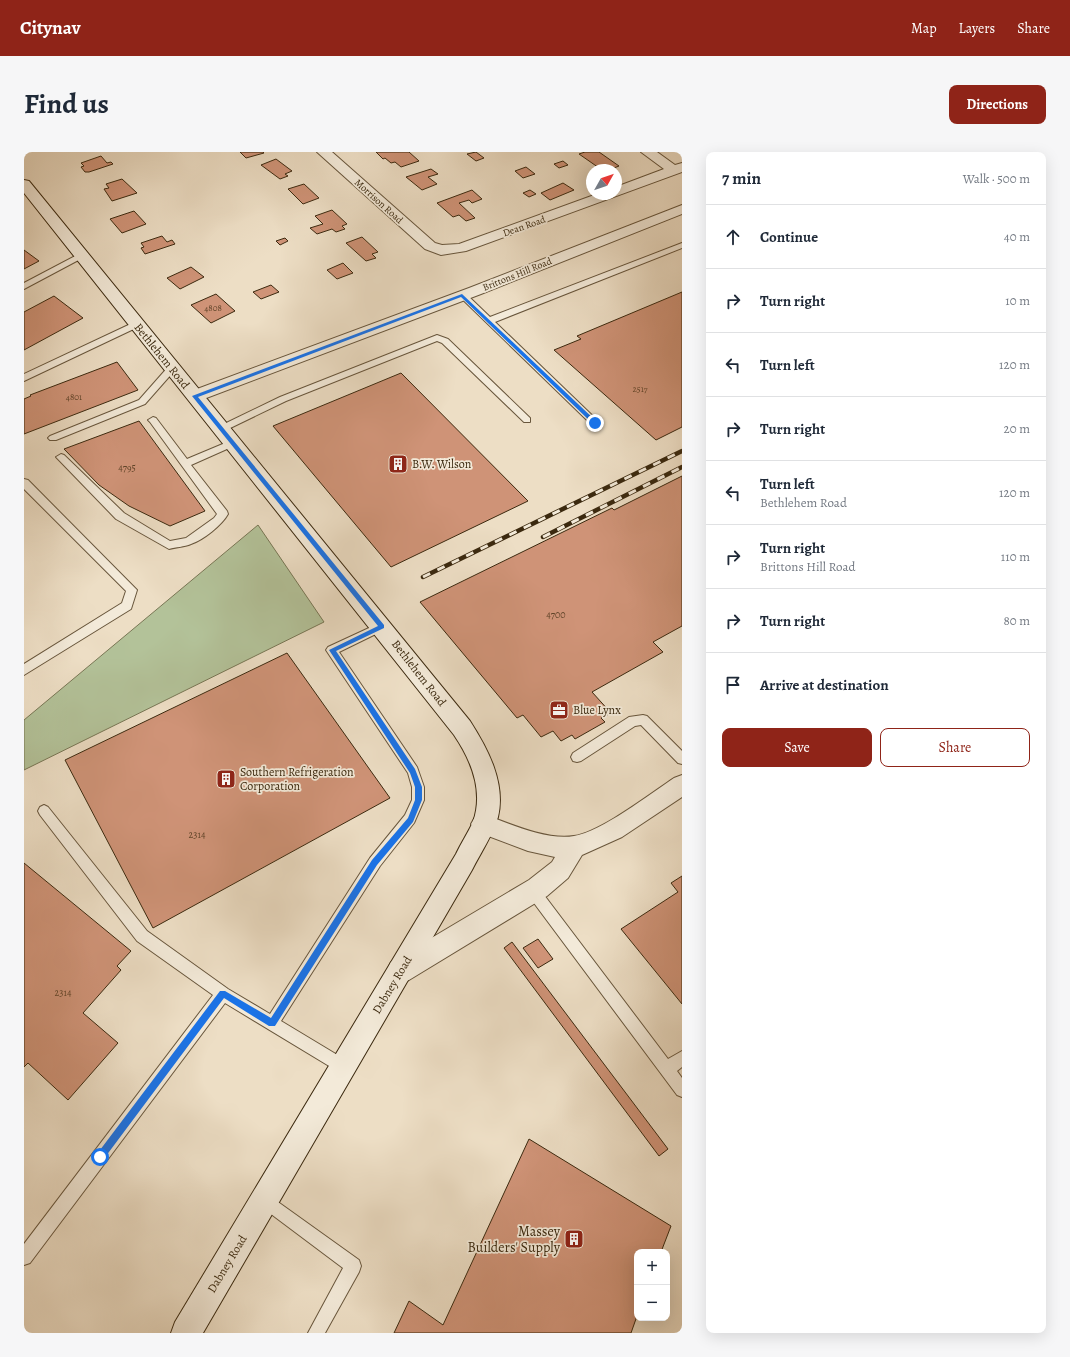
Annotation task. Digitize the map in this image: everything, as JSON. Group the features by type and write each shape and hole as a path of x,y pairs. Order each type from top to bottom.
{"street":[{"name":"Morrison Road","path":"324,152 430,246 436,249"},
{"path":"648,152 678,168"},
{"path":"622,190 678,168"},
{"name":"Bethlehem Road","path":"24,184 382,626 462,728 475,747 482,765 487,788 486,816 483,824"},
{"name":"Dean Road","path":"436,249 442,250 461,248 593,200"},
{"name":"Brittons Hill Road","path":"195,396 462,295 682,209"},
{"path":"400,971 533,891 554,876 574,847 613,829 682,785"},
{"path":"483,824 528,841 574,847"},
{"name":"Dabney Road","path":"186,1333 464,862 483,824"}],"lane":[{"path":"488,320 682,245"},
{"path":"24,286 82,256"},
{"path":"462,295 595,423"},
{"path":"24,378 137,324"},
{"path":"221,428 283,399 437,338 445,341 527,420"},
{"path":"53,438 142,402 172,368"},
{"path":"61,457 120,516 169,545 189,541 218,521 223,514 153,420"},
{"path":"185,464 233,443"},
{"path":"24,484 132,590 127,606 24,670"},
{"path":"272,1023 375,862 410,819 418,800 418,787 413,771 332,650 382,626"},
{"path":"577,757 633,721 643,720 682,759"},
{"path":"44,811 142,936 223,994 344,1067"},
{"path":"533,891 682,1090"},
{"path":"24,1257 223,994"},
{"path":"667,1069 682,1058"},
{"path":"264,1200 353,1266 316,1333"}],"green space":[{"path":"258,525 324,622 24,770 24,720"}],"building":[{"path":"240,152 263,152 264,153 246,158"},
{"path":"376,152 409,152 419,161 401,167 395,162 391,163 385,158 383,159"},
{"path":"476,152 484,158 476,161 467,154"},
{"path":"585,152 599,152 616,164 593,164 579,154"},
{"path":"101,156 107,163 111,162 113,164 89,172 85,172 81,167 84,166 81,163"},
{"path":"276,159 292,171 285,174 288,176 280,179 261,165"},
{"path":"563,161 568,165 559,168 554,164"},
{"path":"526,167 535,174 523,178 515,171"},
{"path":"431,169 438,174 428,177 437,184 422,190 406,177"},
{"path":"122,179 137,193 112,201 104,189 109,188 106,184"},
{"path":"563,183 574,190 550,200 541,193"},
{"path":"304,184 319,198 303,204 288,189"},
{"path":"472,190 482,199 472,203 469,200 459,203 475,218 466,221 459,215 453,217 437,203"},
{"path":"530,190 536,194 529,197 523,193"},
{"path":"332,210 347,224 342,226 345,229 336,232 332,229 317,234 310,228 323,224 315,216"},
{"path":"134,211 146,224 122,233 110,219"},
{"path":"162,236 167,242 172,240 175,244 145,254 141,248 144,247 141,243"},
{"path":"362,237 378,252 372,254 376,258 366,261 346,243"},
{"path":"285,238 288,241 280,245 276,241"},
{"path":"24,250 39,261 24,269"},
{"path":"343,263 353,273 337,279 327,270"},
{"path":"191,267 204,277 180,289 167,278"},
{"path":"271,285 279,292 261,299 253,292"},
{"path":"682,292 682,427 656,440 554,350 581,339 577,336"},
{"path":"216,294 235,311 211,323 191,305"},
{"path":"54,296 83,318 24,350 24,312"},
{"path":"117,362 138,390 24,434 24,399 31,396 30,395"},
{"name":"B.W. Wilson","path":"401,373 528,501 391,567 273,426"},
{"path":"139,421 205,511 170,526 129,506 99,485 64,449"},
{"path":"682,476 682,626 653,642 663,652 592,692 611,713 601,718 605,722 575,739 572,735 561,741 553,731 541,737 523,715 517,718 420,602 612,508 614,510"},
{"name":"Southern Refrigeration Corporation","path":"287,653 390,798 153,928 65,760"},
{"path":"24,863 131,951 117,966 121,970 83,1013 118,1043 68,1100 28,1063 24,1067"},
{"path":"682,876 682,1004 621,929 678,892 671,883"},
{"path":"538,939 553,959 538,968 523,948"},
{"path":"512,942 668,1149 659,1156 504,948"},
{"name":"Massey Builders' Supply","path":"529,1139 671,1226 662,1249 634,1249 634,1321 635,1321 631,1333 394,1333 409,1301 443,1325"}],"railway":[{"path":"423,577 682,451"},
{"path":"543,537 682,467"}],"place":[{"name":"B.W. Wilson","path":"398,464"},
{"name":"Blue Lynx","path":"559,710"},
{"name":"Southern Refrigeration Corporation","path":"226,779"},
{"name":"Massey Builders' Supply","path":"574,1239"}],"route":[{"path":"100,1157 223,994 272,1023 375,862 410,819 418,800 418,787 413,771 332,650 382,626 195,396 462,295 595,423"}]}
